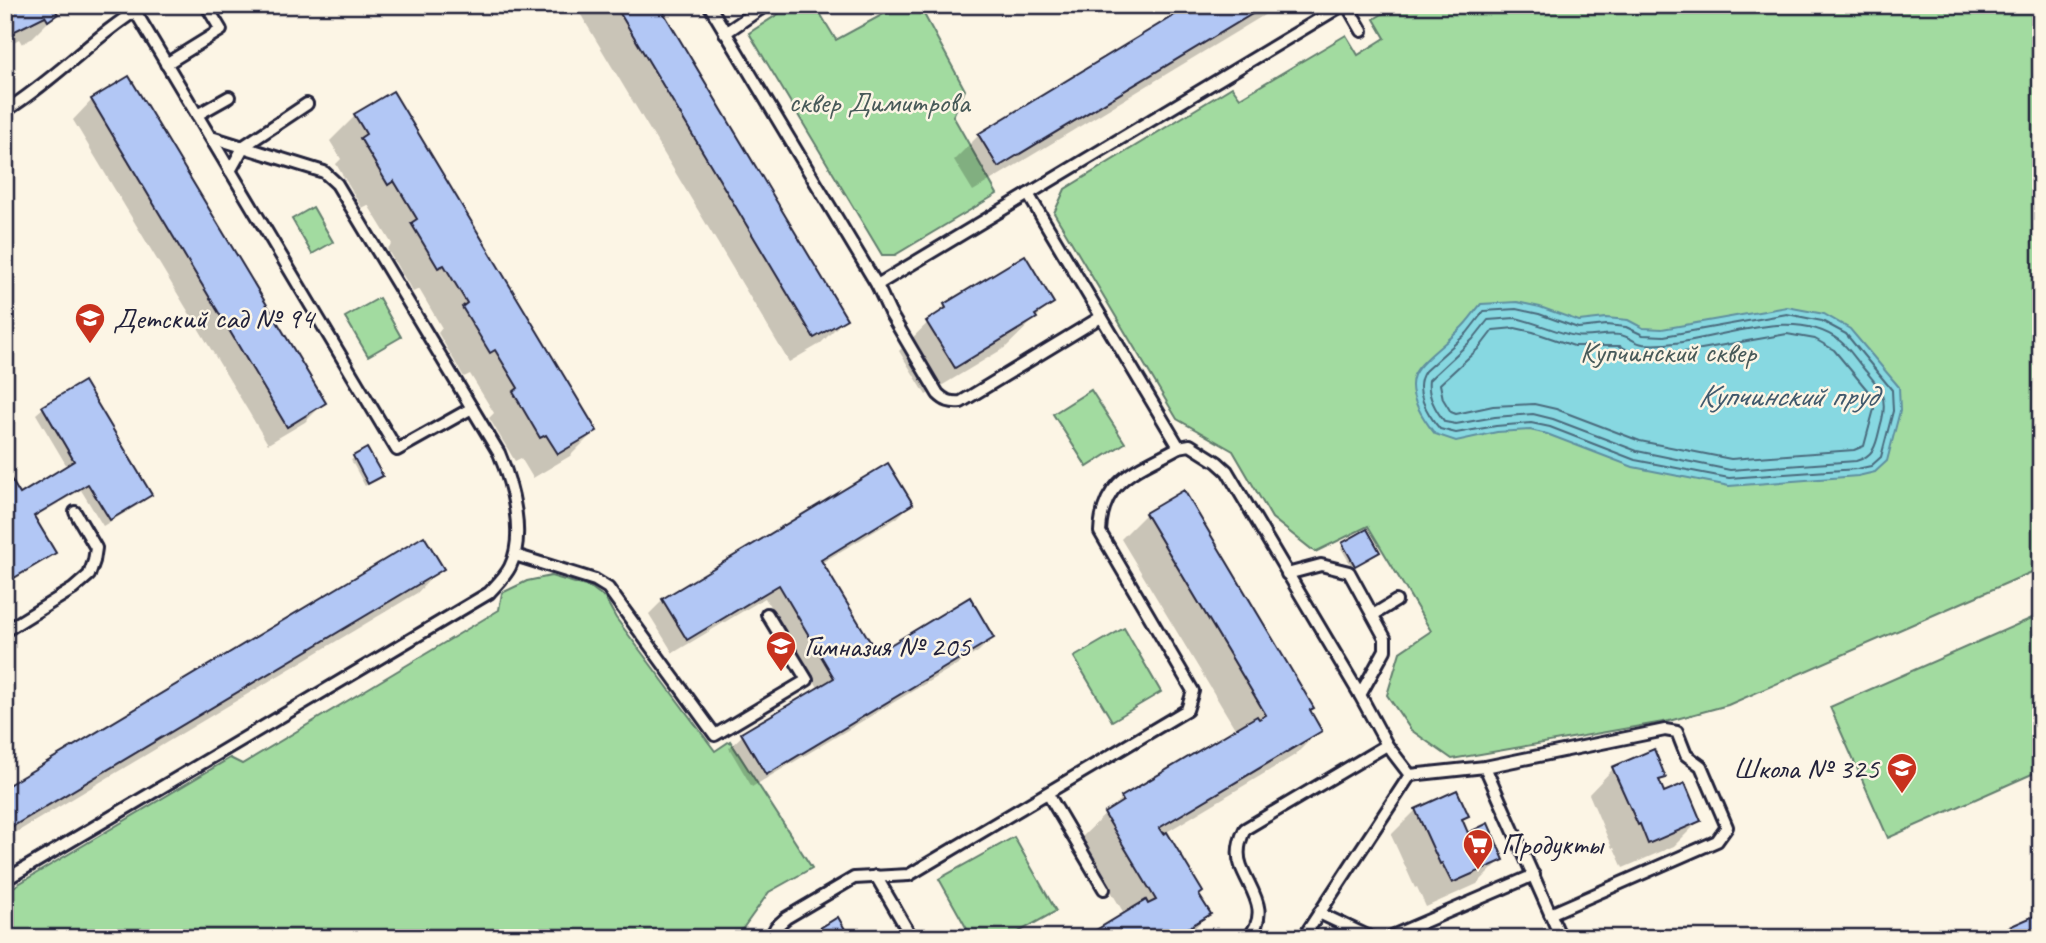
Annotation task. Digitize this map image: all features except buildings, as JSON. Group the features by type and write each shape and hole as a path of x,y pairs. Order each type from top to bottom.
{"lane":[{"path":"166,64 221,30 206,5"},
{"path":"709,5 877,285 890,313 938,394 945,400 953,403 971,397 1101,317"},
{"path":"725,33 766,5"},
{"path":"877,285 1345,5 1362,31"},
{"path":"5,111 140,8 166,64 397,450 471,408"},
{"path":"197,115 229,97"},
{"path":"230,171 244,146 307,104"},
{"path":"5,880 489,593 509,568 515,555 517,542 512,488 499,453 337,184 324,172 211,137"},
{"path":"1028,194 1179,447"},
{"path":"770,938 786,918 854,878 909,875 1187,710 1193,691 1101,532 1101,519 1110,492 1120,480 1179,447 1190,444 1227,471 1387,745 1410,775"},
{"path":"5,631 73,589 89,575 96,548 75,512"},
{"path":"515,555 594,580 608,588 715,736 807,680 767,614"},
{"path":"1287,574 1321,565 1349,572 1385,638 1385,650 1360,695"},
{"path":"1373,615 1396,601"},
{"path":"1410,775 1485,767 1665,730 1677,732 1686,755 1702,766 1727,828 1717,841 1550,914"},
{"path":"1248,938 1258,917 1258,904 1256,894 1241,866 1238,852 1245,829 1387,745"},
{"path":"1485,767 1561,938"},
{"path":"1303,938 1410,775"},
{"path":"1048,794 1104,889"},
{"path":"1387,938 1534,875"},
{"path":"876,876 912,938"},
{"path":"1319,913 1372,938"}],"green space":[{"name":"сквер Димитрова","path":"792,5 815,5 836,40 900,5 919,5 965,90 953,116 997,194 895,255 882,255 749,33"},
{"name":"Купчинский сквер","path":"1397,5 2041,5 2041,568 1728,705 1669,721 1452,759 1411,730 1387,695 1400,652 1431,631 1368,526 1315,552 1272,518 1233,451 1177,419 1054,213 1065,189 1232,87 1240,98 1346,35 1358,55 1385,38 1374,19"},
{"path":"313,207 333,242 312,254 292,219"},
{"path":"379,298 401,337 368,356 345,317"},
{"path":"1091,390 1125,443 1087,467 1053,414"},
{"path":"551,576 592,588 605,598 616,618 715,751 730,741 812,868 769,892 736,938 5,938 5,892 230,758 242,764 499,610 502,593 527,581"},
{"path":"2041,614 2041,770 1888,838 1830,707"},
{"path":"1124,628 1161,692 1112,721 1074,657"},
{"path":"1014,837 1056,911 1008,938 972,938 939,879"}],"water":[{"name":"Купчинский пруд","path":"1517,302 1579,321 1606,318 1628,320 1643,328 1662,329 1787,307 1824,314 1850,329 1899,387 1900,411 1887,461 1875,472 1858,476 1729,486 1633,467 1530,430 1497,432 1456,441 1435,434 1414,398 1412,382 1417,369 1463,326 1481,304"}],"place":[{"name":"Детский сад № 94","path":"90,345"},
{"name":"Гимназия № 205","path":"781,673"},
{"name":"Школа № 325","path":"1902,795"},
{"name":"Продукты","path":"1478,871"}]}
